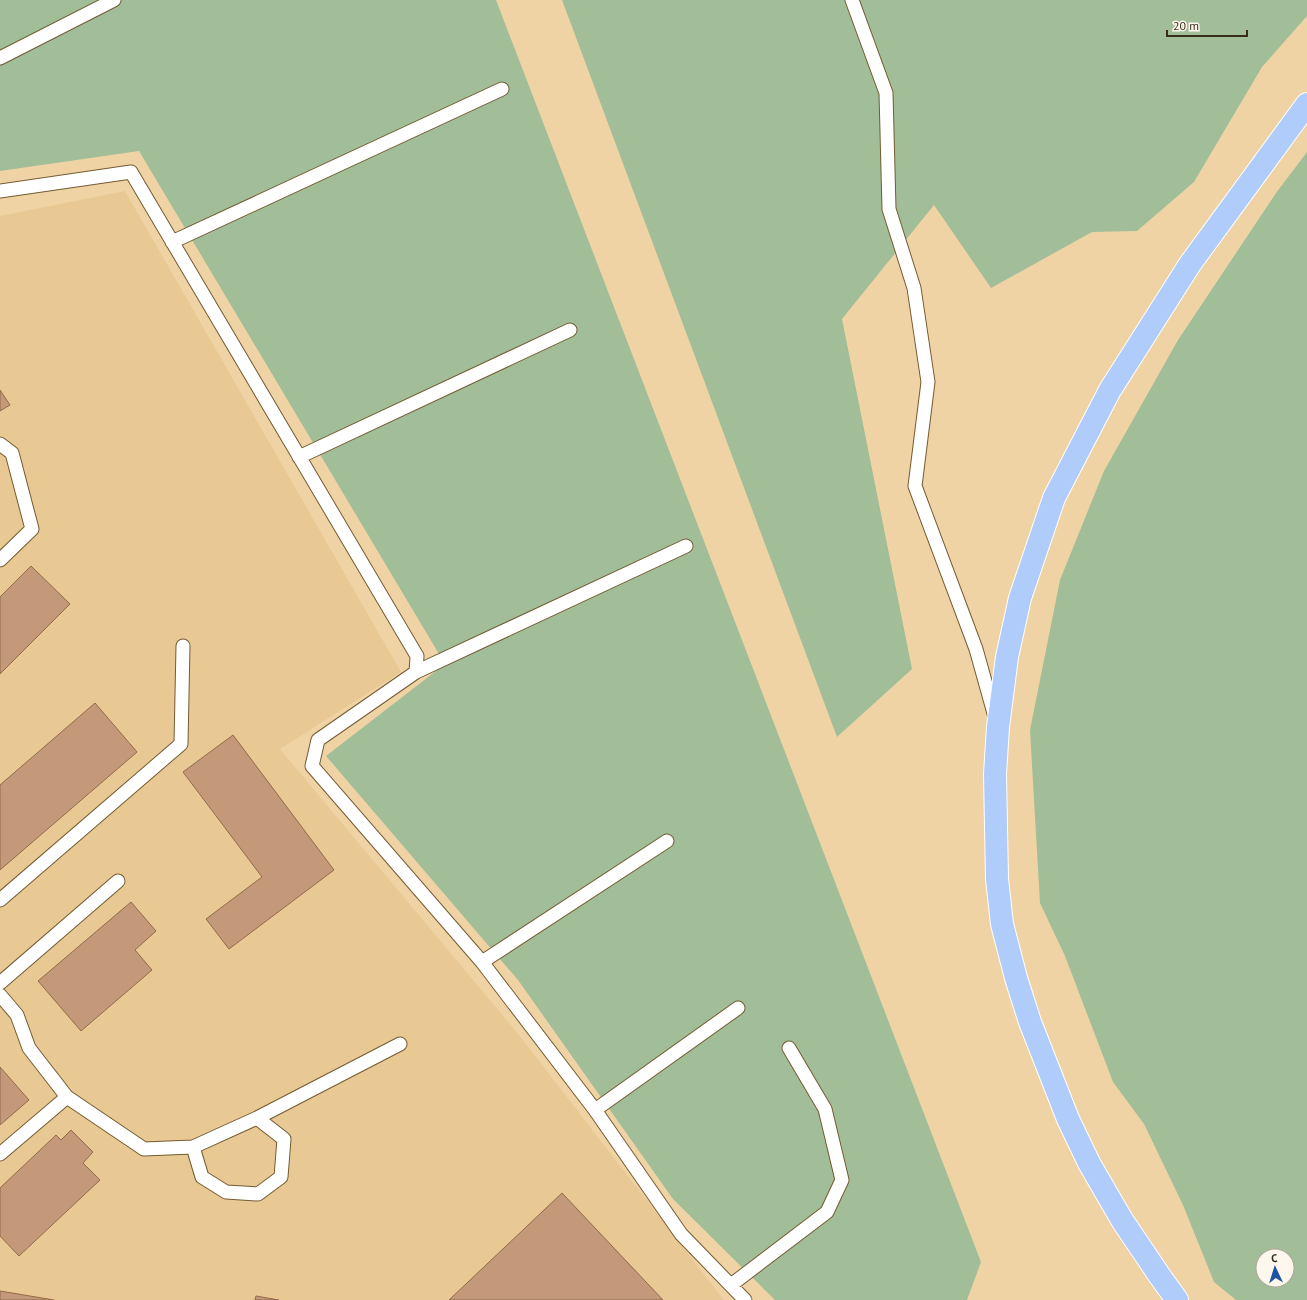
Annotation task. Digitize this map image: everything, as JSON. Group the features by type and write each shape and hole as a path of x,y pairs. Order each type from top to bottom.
{"main road":[{"path":"1178,1300 1159,1275 1122,1220 1089,1163 1054,1085 1025,1007 1002,924 997,879 995,774 998,727 1007,657 1020,598 1054,498 1110,390 1190,264 1307,104"}],"lane":[{"path":"0,58 114,0"},
{"path":"852,0 886,93 889,209 914,288 928,382 915,486 976,649 998,727"},
{"path":"172,242 502,89"},
{"path":"0,191 131,172 417,656 416,672"},
{"path":"299,457 570,330"},
{"path":"0,444 12,453 32,529 0,560"},
{"path":"686,546 416,672 318,740 312,766 482,962 595,1110 681,1234 745,1300"},
{"path":"0,900 180,744 183,646"},
{"path":"482,962 666,841"},
{"path":"0,982 118,881"},
{"path":"0,995 16,1015 29,1048 67,1097 144,1149 193,1147 257,1118 400,1044"},
{"path":"595,1110 738,1008"},
{"path":"731,1285 827,1212 842,1180 825,1109 789,1048"},
{"path":"0,1154 67,1097"},
{"path":"193,1147 202,1177 226,1192 258,1194 281,1177 284,1139 257,1118"}],"shaded area":[{"path":"125,191 401,672 280,749 519,1035 724,1300 0,1300 0,216"}],"green space":[{"path":"0,0 496,0 981,1262 967,1300 775,1300 673,1199 518,980 326,756 445,664 139,151 0,171"},
{"path":"562,0 1307,0 1307,16 1262,67 1194,182 1137,231 1092,232 991,288 934,205 842,319 912,669 837,737"},
{"path":"1307,152 1307,1300 1236,1300 1214,1282 1183,1205 1144,1124 1113,1082 1065,956 1040,903 1030,730 1060,580 1104,471 1178,340 1276,193"}],"building":[{"path":"0,390 10,405 0,411"},
{"path":"31,566 70,604 0,674 0,597"},
{"path":"95,703 137,752 0,870 0,785"},
{"path":"233,735 334,870 229,949 206,919 262,877 183,772"},
{"path":"131,902 156,931 135,950 152,970 81,1031 38,981"},
{"path":"0,1067 29,1100 0,1125"},
{"path":"71,1130 93,1152 83,1163 100,1180 19,1256 0,1236 0,1188 56,1135 61,1140"},
{"path":"562,1193 663,1300 449,1300"},
{"path":"0,1291 54,1300 0,1300"},
{"path":"256,1296 279,1300 255,1300"}]}
